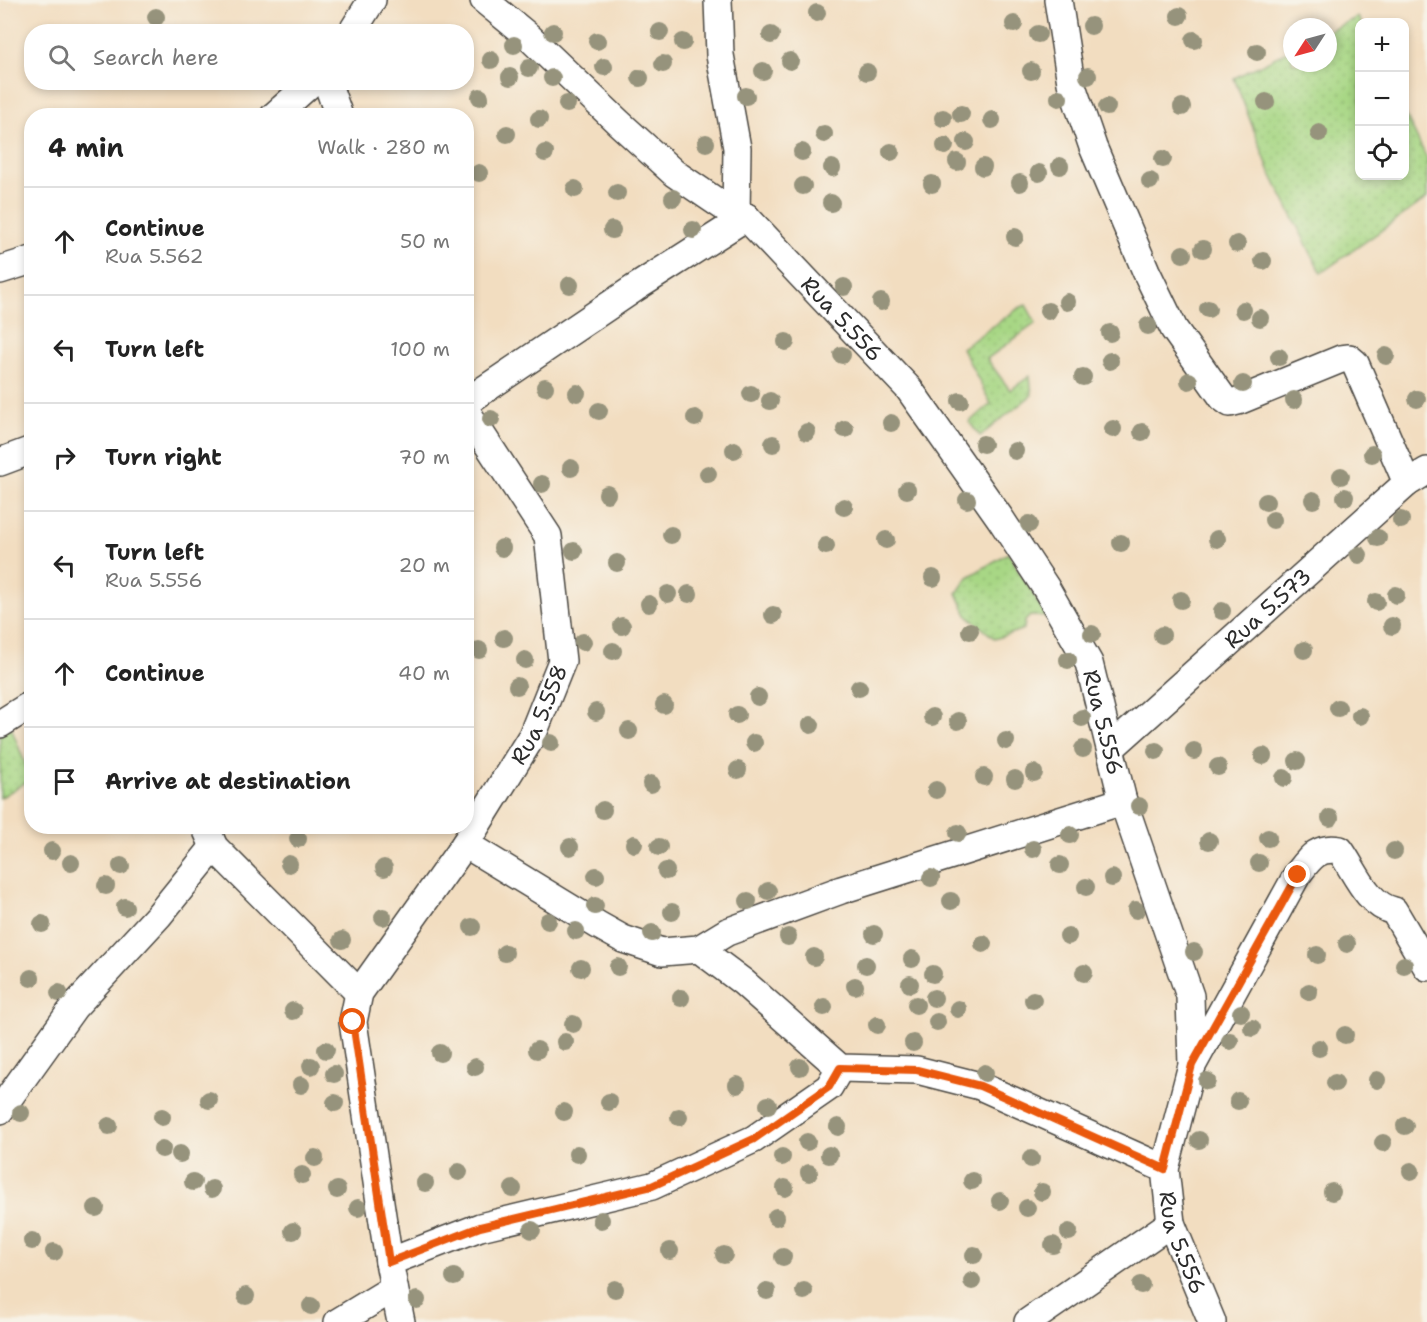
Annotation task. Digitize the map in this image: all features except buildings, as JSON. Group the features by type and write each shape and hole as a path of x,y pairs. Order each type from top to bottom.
{"street":[{"path":"357,24 372,0"},
{"name":"Rua 5.556","path":"483,0 529,37 674,172 741,216 909,389 1000,518 1046,588 1089,663 1124,801 1190,996 1192,1065 1165,1169 1172,1223 1212,1322"},
{"path":"474,397 741,216 737,148 720,55 718,0"},
{"path":"1058,0 1071,83 1093,147 1146,271 1174,329 1223,398 1230,403 1238,401 1348,358 1355,363 1417,477"},
{"path":"283,108 303,90"},
{"path":"330,90 336,108"},
{"path":"0,270 24,262"},
{"name":"Rua 5.558","path":"474,423 548,536 562,661 532,736 474,829"},
{"path":"0,462 24,453"},
{"name":"Rua 5.573","path":"1111,748 1417,477"},
{"path":"0,724 24,709"},
{"path":"465,844 623,939 662,952 699,949 727,932 840,890 1124,801"},
{"name":"Rua 5.558","path":"359,993 471,834"},
{"path":"0,1110 74,1007 159,915 209,837 359,993 353,1022 401,1322"},
{"path":"1192,1065 1298,875 1311,857 1328,848 1340,850 1375,902 1394,911 1427,967"},
{"path":"699,949 743,982 840,1068 917,1070 980,1086 1165,1169"},
{"path":"338,1322 392,1275 480,1227 652,1186 754,1139 829,1087 840,1068"},
{"path":"1028,1322 1172,1223"}],"green space":[{"path":"1355,18 1355,180 1409,180 1409,121 1427,159 1427,198 1321,273 1270,172 1234,78 1283,54 1283,72 1337,72 1337,27"},
{"path":"1026,305 1036,323 987,359 1010,390 1030,376 1032,395 980,436 969,422 991,404 962,348"},
{"path":"1008,553 1047,617 1030,616 1025,621 1024,629 995,639 967,615 957,593 968,577"},
{"path":"11,727 24,761 24,783 0,798 0,733"}],"route":[{"path":"353,1022 389,1262 480,1227 652,1186 754,1139 829,1087 840,1068 917,1070 980,1086 1165,1169 1192,1065 1298,875"}]}
